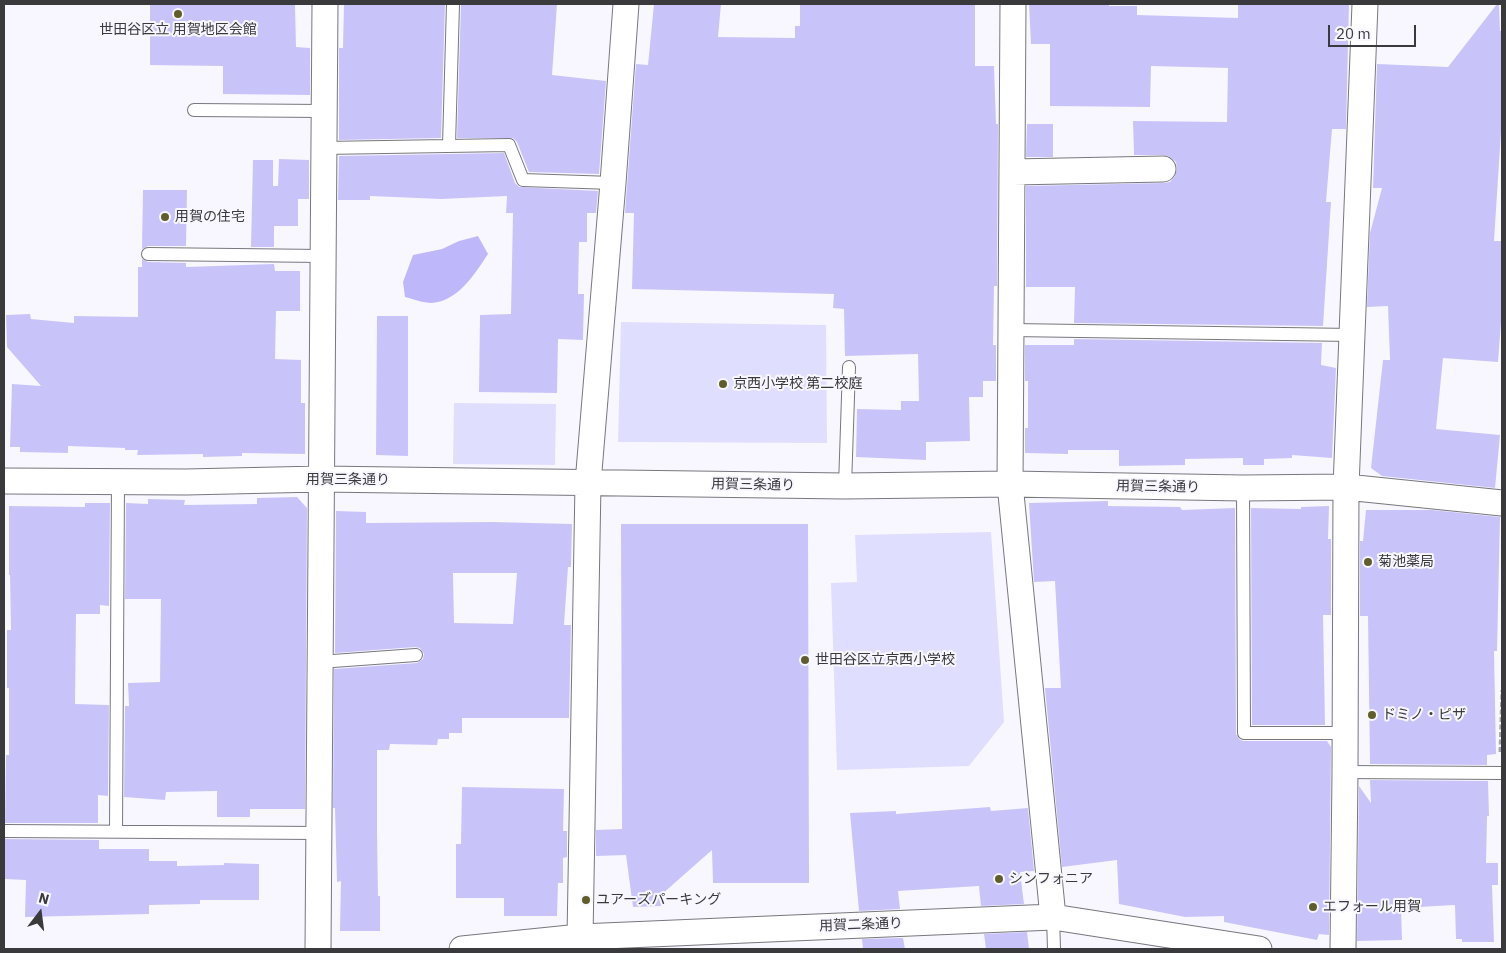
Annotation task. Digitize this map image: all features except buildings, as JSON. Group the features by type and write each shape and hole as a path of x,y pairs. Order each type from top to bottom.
{"street":[{"path":"318,949 324,4"},
{"path":"580,937 588,483 626,4"},
{"path":"1013,4 1010,484 1053,917"},
{"path":"1343,949 1346,733 1346,487 1365,4"},
{"path":"1012,172 1163,169"},
{"name":"用賀三条通り","path":"4,481 118,482 320,479 845,486 1010,484 1242,488 1346,487 1502,503"},
{"name":"用賀二条通り","path":"462,949 580,937 1053,917 1259,949"}],"lane":[{"path":"449,145 453,4"},
{"path":"194,110 323,112"},
{"path":"323,148 509,145 523,180 613,183"},
{"path":"148,254 322,256"},
{"path":"1012,330 1352,335"},
{"path":"845,486 849,367"},
{"path":"116,831 118,482"},
{"path":"1242,488 1244,733 1346,733"},
{"path":"319,662 416,654"},
{"path":"1345,772 1501,773"},
{"path":"4,831 318,833"},
{"path":"1053,917 1054,949"}],"path":[{"path":"1501,773 1502,690"}],"shaded area":[{"path":"478,236 488,254 471,278 458,292 441,301 432,303 405,297 403,282 413,255 442,249 459,241"},
{"name":"京西小学校 第二校庭","path":"621,322 826,325 827,443 618,442"},
{"path":"454,403 556,404 555,465 453,464"},
{"path":"991,532 1004,722 969,766 837,770 831,583 857,582 855,535"}],"place":[{"name":"世田谷区立 用賀地区会館","path":"178,14"},
{"name":"用賀の住宅","path":"165,217"},
{"name":"京西小学校 第二校庭","path":"723,384"},
{"name":"菊池薬局","path":"1368,562"},
{"name":"世田谷区立京西小学校","path":"805,660"},
{"name":"ドミノ・ピザ","path":"1372,715"},
{"name":"シンフォニア","path":"999,879"},
{"name":"ユアーズパーキング","path":"586,900"},
{"name":"エフォール用賀","path":"1313,907"}]}
